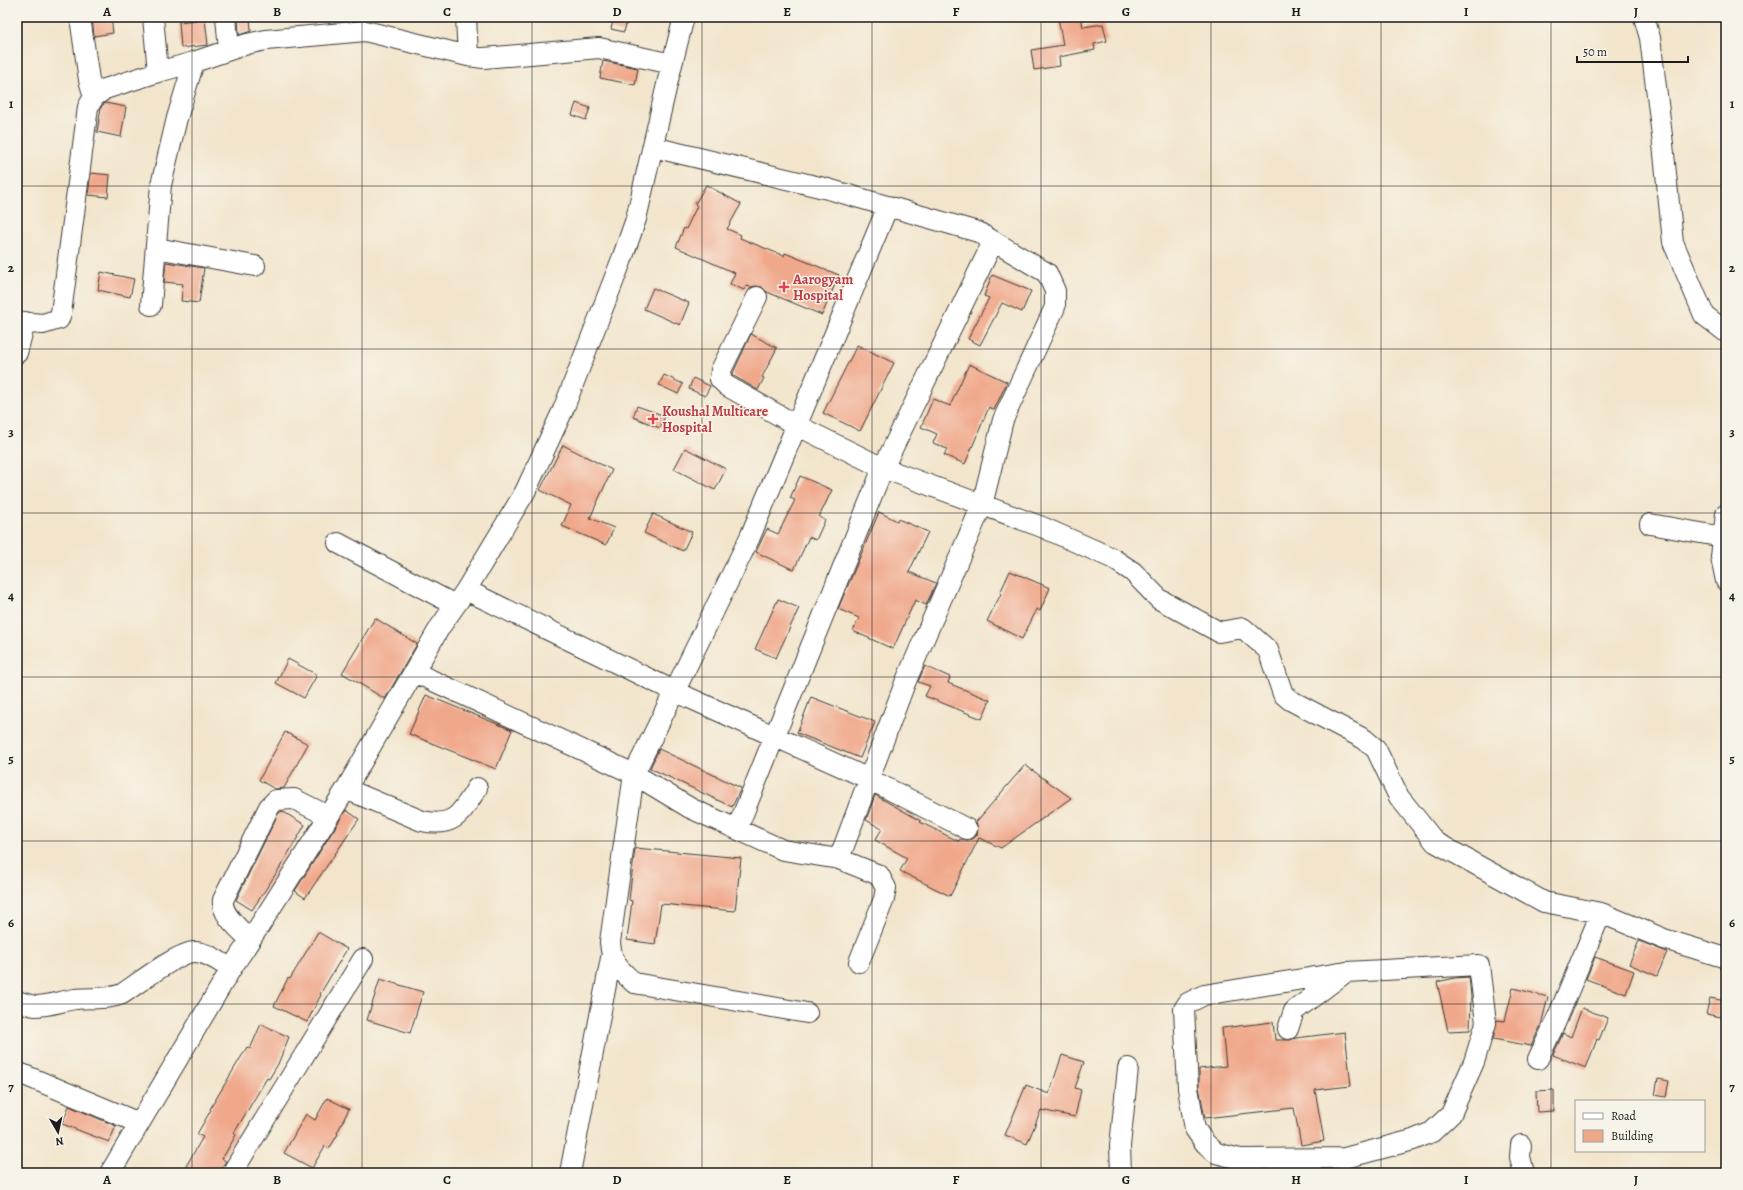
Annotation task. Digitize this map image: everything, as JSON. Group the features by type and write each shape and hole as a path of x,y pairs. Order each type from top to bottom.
{"street":[{"path":"80,17 89,80 94,97"},
{"path":"153,17 158,72"},
{"path":"226,17 229,50"},
{"path":"466,17 468,56"},
{"path":"110,1173 230,969 346,789 440,627 461,597 525,492 563,410 622,259 636,219 684,17"},
{"path":"1644,17 1650,38 1673,242 1704,315 1726,332"},
{"path":"17,353 21,322 43,324 59,319 88,107 94,97 105,89 229,50 266,40 365,31 378,25 468,56 484,58 599,48 672,64"},
{"path":"151,306 161,185 177,118 194,62"},
{"path":"653,147 828,189 978,232 1047,273 1055,291 1055,307 1003,420 982,505 905,683 839,859"},
{"path":"570,1173 611,958 610,942 634,774 750,537 888,206"},
{"path":"737,829 883,468 993,242"},
{"path":"156,248 255,266"},
{"path":"757,297 720,370 720,379 728,386 796,425 883,468 1042,527 1112,558 1133,572 1159,599 1219,632 1243,628 1268,650 1283,694 1290,700 1364,739 1376,749 1399,797 1435,842 1544,902 1602,913 1664,939 1726,958"},
{"path":"1726,514 1721,557 1726,581"},
{"path":"1650,524 1723,537"},
{"path":"338,543 774,736 869,780 967,829"},
{"path":"414,672 634,774 690,808 782,850 839,859 879,874 886,888 884,899 859,962"},
{"path":"346,789 422,821 435,824 448,821 460,815 477,788"},
{"path":"250,940 225,912 222,906 223,900 269,807 276,800 294,799 328,816"},
{"path":"1538,1059 1556,1021 1602,913"},
{"path":"17,1001 34,1006 79,999 104,999 114,997 122,994 182,955 193,952 205,954 230,969"},
{"path":"611,958 617,967 634,983 807,1013"},
{"path":"232,1173 363,959"},
{"path":"1479,965 1486,1023 1474,1062 1451,1114 1432,1132 1346,1165 1240,1159 1216,1153 1210,1148 1196,1129 1188,1088 1184,1009 1188,1003 1204,994 1346,972 1479,965"},
{"path":"1288,1029 1294,1011 1346,972"},
{"path":"1121,1173 1120,1146 1128,1068"},
{"path":"17,1072 139,1123"},
{"path":"1521,1145 1520,1157 1524,1173"}],"building":[{"path":"92,17 111,17 113,33 94,36"},
{"path":"238,17 250,17 251,31 239,35"},
{"path":"614,17 628,17 624,32 611,29"},
{"path":"1058,17 1081,17 1083,27 1103,24 1107,41 1094,44 1095,50 1059,57 1060,66 1034,70 1031,50 1063,45"},
{"path":"205,19 208,45 181,48 179,22"},
{"path":"603,61 638,68 635,85 600,78"},
{"path":"105,103 126,107 121,137 97,132 101,107"},
{"path":"576,103 590,108 586,120 572,115"},
{"path":"91,173 110,175 108,197 88,195"},
{"path":"706,185 741,204 727,229 741,235 740,238 784,256 785,253 839,275 822,315 767,292 762,287 746,286 744,290 730,284 735,273 676,247 684,228 686,229 697,206 695,204"},
{"path":"166,262 204,268 199,303 181,301 183,284 164,282"},
{"path":"101,272 134,279 130,297 98,290"},
{"path":"992,275 1031,291 1022,312 1002,303 980,345 968,339 989,298 984,296"},
{"path":"653,288 689,303 680,325 644,309"},
{"path":"751,334 777,348 762,377 764,378 758,390 732,375"},
{"path":"857,345 894,363 860,431 823,413"},
{"path":"969,364 1007,382 994,410 989,407 965,464 944,455 947,449 933,443 937,434 921,427 933,399 950,406"},
{"path":"664,375 683,384 678,394 659,385"},
{"path":"693,378 710,386 705,396 689,389"},
{"path":"637,406 665,416 660,428 633,417"},
{"path":"563,445 612,470 590,518 614,528 606,545 562,526 571,505 540,490"},
{"path":"685,448 726,469 715,490 674,469"},
{"path":"800,476 832,490 819,517 825,520 816,540 809,537 794,570 756,552 767,529 778,534 795,500 790,498"},
{"path":"879,512 897,521 898,519 928,532 909,572 936,583 926,605 915,600 893,649 853,631 859,618 838,609"},
{"path":"653,514 692,532 683,551 644,533"},
{"path":"1010,571 1050,588 1040,611 1037,609 1022,639 987,621 1001,594 1000,593"},
{"path":"778,599 799,608 776,658 755,649"},
{"path":"375,618 417,644 385,699 342,673"},
{"path":"288,659 317,675 304,698 276,683"},
{"path":"925,666 950,677 948,683 990,700 982,719 925,696 930,686 918,682"},
{"path":"426,695 512,730 496,769 409,734"},
{"path":"811,697 875,722 860,758 797,733"},
{"path":"285,732 308,744 284,788 275,789 259,780"},
{"path":"659,749 741,788 732,807 650,768"},
{"path":"1025,765 1071,798 1001,848 979,838 950,896 900,871 907,858 875,840 882,829 866,820 875,795 921,821 920,822 958,841 961,839 973,839 977,835 978,829 976,822"},
{"path":"346,810 359,819 305,898 295,891"},
{"path":"282,811 305,825 279,869 252,910 236,900 278,814"},
{"path":"635,848 741,858 735,911 661,904 655,944 627,940 632,901 629,900"},
{"path":"318,932 347,949 320,994 321,995 307,1022 274,1006 288,978 290,979"},
{"path":"1639,941 1667,952 1657,976 1629,964"},
{"path":"1595,957 1634,971 1626,994 1586,979"},
{"path":"1469,977 1471,996 1470,1030 1448,1031 1437,982"},
{"path":"380,979 423,992 410,1033 367,1020"},
{"path":"1513,988 1548,997 1541,1025 1531,1046 1493,1039 1497,1020 1505,1021"},
{"path":"1710,998 1726,1001 1726,1018 1706,1014"},
{"path":"1582,1008 1608,1018 1599,1040 1597,1039 1586,1068 1553,1055 1563,1033 1571,1037"},
{"path":"1273,1022 1275,1040 1290,1040 1345,1032 1351,1086 1315,1090 1324,1141 1301,1145 1294,1108 1205,1118 1199,1087 1199,1069 1226,1066 1222,1028"},
{"path":"261,1024 289,1037 278,1064 269,1079 267,1078 234,1133 236,1135 222,1159 226,1161 219,1173 182,1173 203,1137 197,1134 211,1110 210,1109 247,1047 250,1049"},
{"path":"1062,1055 1084,1062 1075,1088 1081,1090 1075,1117 1041,1110 1027,1144 1005,1135 1026,1085 1049,1094"},
{"path":"1658,1079 1669,1081 1666,1097 1655,1095"},
{"path":"1554,1090 1554,1111 1537,1112 1536,1091"},
{"path":"327,1098 349,1109 337,1133 338,1134 329,1149 325,1146 312,1168 284,1153 306,1114 315,1120"},
{"path":"69,1106 116,1126 109,1142 62,1124"}],"place":[{"name":"Aarogyam Hospital","path":"784,287"},
{"name":"Koushal Multicare Hospital","path":"653,419"}]}
